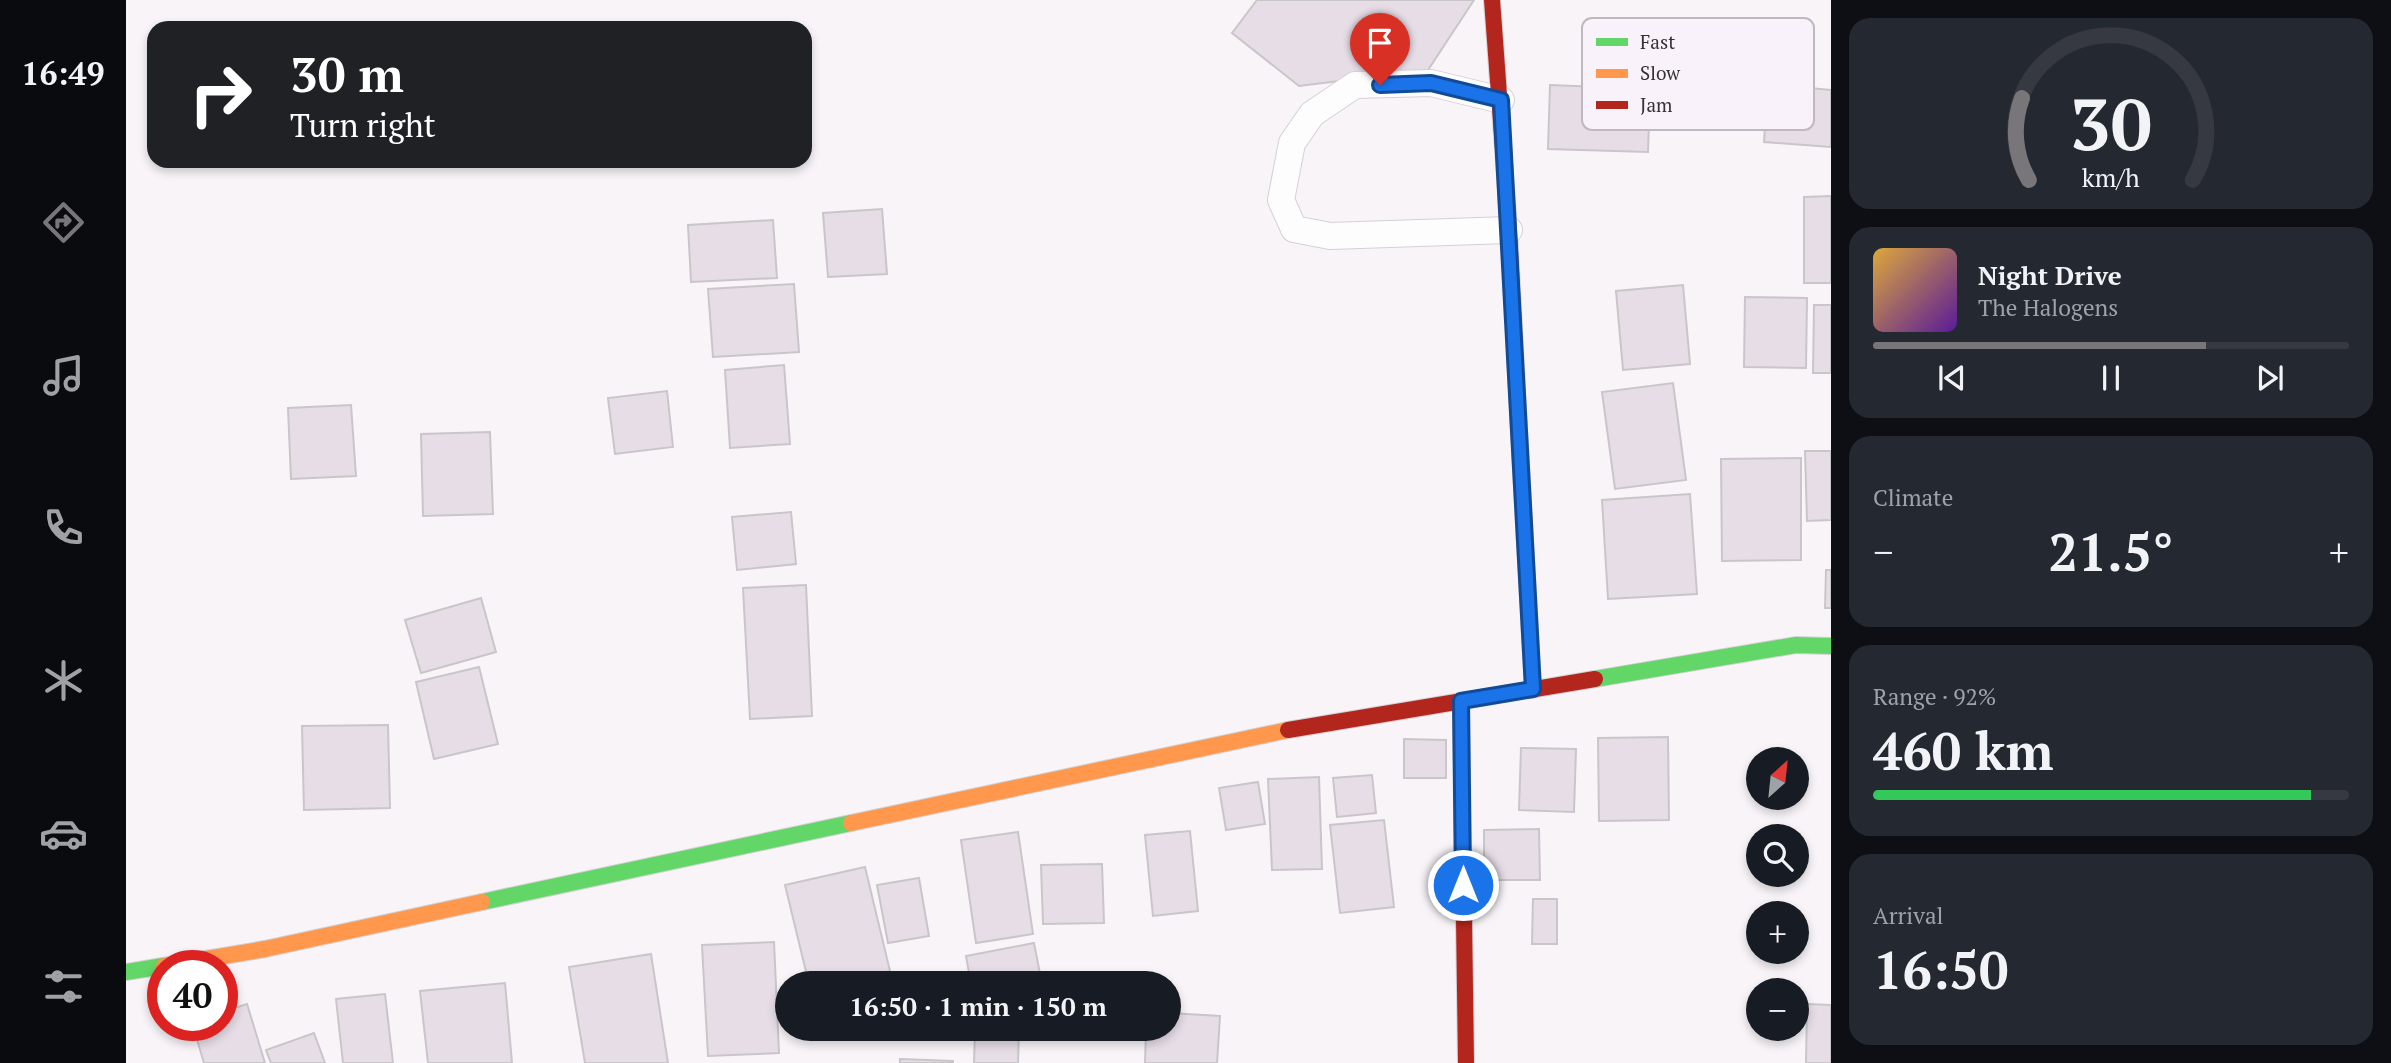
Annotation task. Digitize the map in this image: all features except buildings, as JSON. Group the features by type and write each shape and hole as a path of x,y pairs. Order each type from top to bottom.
{"street":[{"path":"1492,0 1509,230 1533,689"},
{"path":"238,953 1268,733 1796,645 1831,646"},
{"path":"1461,701 1466,1063"},
{"path":"126,972 147,969"}],"lane":[{"path":"1501,100 1431,83 1355,85 1312,114 1292,143 1281,200 1293,229 1329,236 1509,230"}],"traffic: fast":[{"path":"1518,411 1533,689"},
{"path":"1595,679 1796,645 1831,646"},
{"path":"482,902 851,823"},
{"path":"126,972 147,969"}],"traffic: slow":[{"path":"851,823 1288,730"},
{"path":"238,954 482,902"}],"traffic: jam":[{"path":"1492,0 1509,230 1518,411"},
{"path":"1288,730 1595,679"},
{"path":"1461,701 1466,1063"}],"route":[{"path":"1380,85 1431,83 1501,100 1533,689 1461,701 1463,885"}]}
